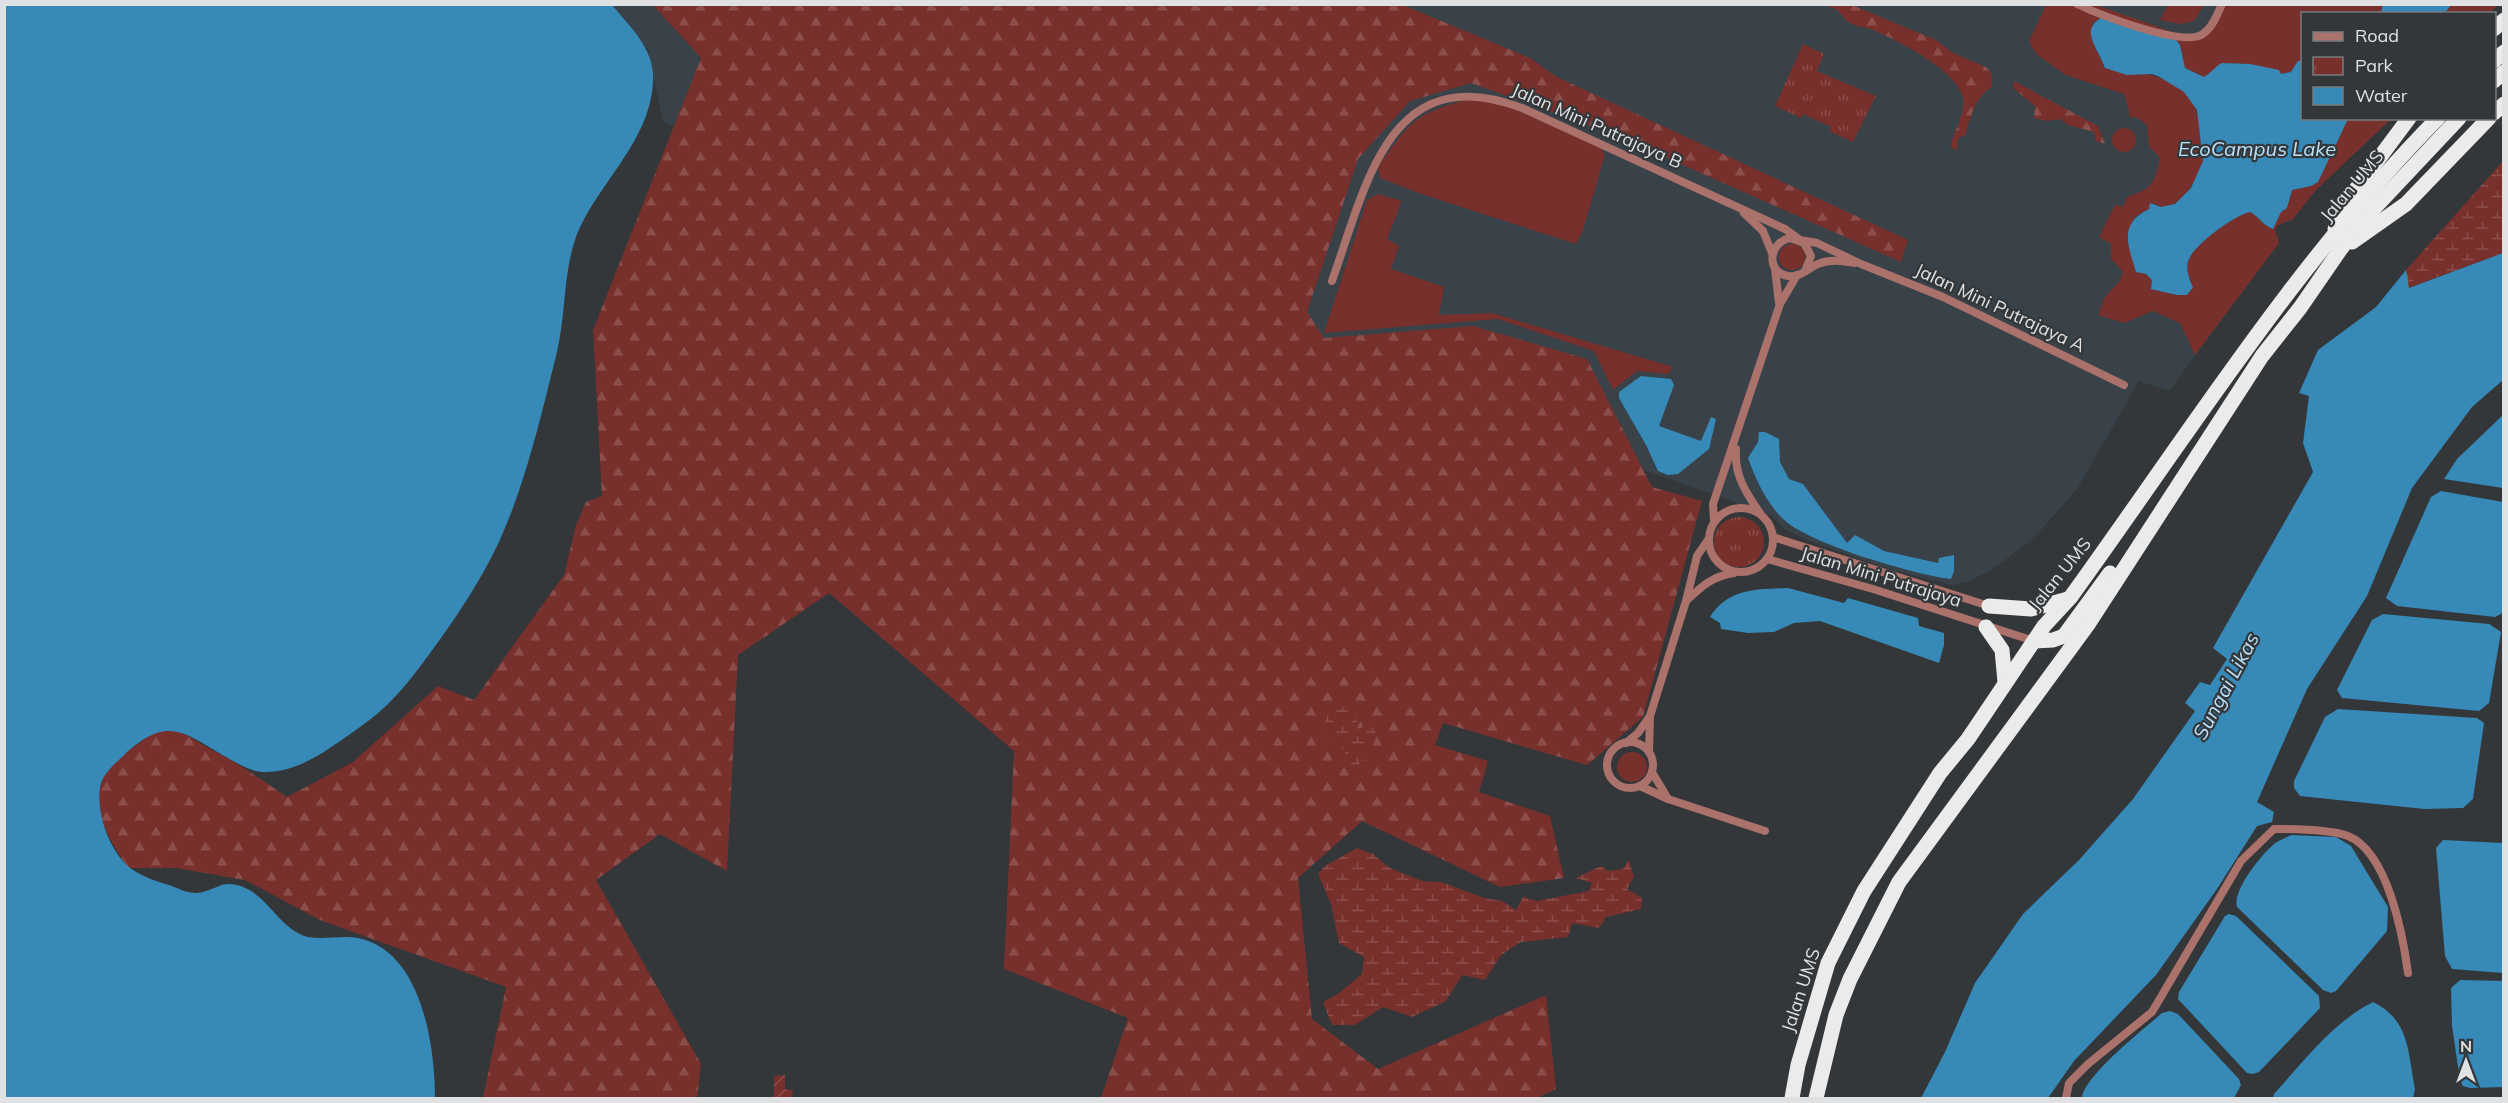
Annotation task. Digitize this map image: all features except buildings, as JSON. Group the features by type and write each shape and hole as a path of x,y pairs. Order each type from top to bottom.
{"highway":[{"path":"2335,247 2345,204 2408,120"},
{"name":"Jalan UMS","path":"1792,1098 1798,1065 1828,963 1842,931 1898,836 1940,773 1968,739 2044,626 2070,598 2246,348 2335,247 2412,145 2436,120"},
{"name":"Jalan UMS","path":"1815,1098 1836,1015 1850,979 1899,882 2089,623 2262,356 2300,308 2335,247 2457,120"},
{"path":"2335,247 2406,204 2487,120"},
{"path":"2034,641 2053,640 2064,636 2111,571 2139,544"},
{"path":"1989,606 2031,609 2070,598"},
{"path":"1986,627 2002,650 2005,681"}],"street":[{"path":"2076,4 2180,38 2201,35 2210,29 2222,4"},
{"name":"Jalan Mini Putrajaya B","path":"1332,281 1367,184 1382,149 1397,128 1433,102 1449,97 1474,96 1501,100 1785,229 1800,240 1817,243 1861,264"},
{"path":"1739,209 1763,231 1772,253 1779,304"},
{"path":"1640,786 1652,772 1653,765 1649,752 1650,716 1686,601 1697,556 1708,540 1714,521 1713,504 1779,304 1811,256 1808,246 1800,240 1790,238 1781,241 1772,253"},
{"path":"1775,268 1782,274 1801,273 1820,263 1838,260 1861,264"},
{"name":"Jalan Mini Putrajaya A","path":"1861,264 1943,297 2124,385"},
{"path":"1686,601 1708,580 1719,575 1757,568 1767,559 1772,547 1773,537 1770,527 1747,495 1736,468 1738,433"},
{"path":"1714,521 1724,512 1737,508 1751,509 1762,516"},
{"name":"Jalan Mini Putrajaya","path":"1773,537 1989,606"},
{"path":"1708,540 1711,553 1719,564 1737,572"},
{"name":"Jalan Mini Putrajaya","path":"1767,559 1873,589 2034,641"},
{"path":"1650,716 1638,733 1626,743 1616,747 1609,757 1607,766 1610,775 1623,787 1640,786 1668,800 1765,831"},
{"path":"1626,743 1639,744 1649,752"},
{"path":"1652,772 1668,800"},
{"path":"2067,1098 2069,1083 2105,1049 2152,1012 2241,861 2274,829 2300,829 2348,836 2361,844 2370,854 2394,904 2403,937 2408,973"}],"shaded area":[{"path":"612,5 2498,5 2491,12 2301,12 2301,120 2390,120 2315,191 2293,219 2278,225 2275,230 2279,243 2169,391 2139,381 2077,489 2042,529 2029,542 1990,571 1967,582 1952,585 1888,569 1809,541 1784,529 1771,515 663,122 648,50"}],"green space":[{"path":"653,5 1403,5 1530,58 1557,77 1908,240 1901,262 1618,136 1471,83 1410,101 1358,159 1307,312 1324,338 1473,326 1587,359 1652,487 1702,501 1643,717 1587,765 1443,723 1435,745 1488,761 1479,792 1550,816 1564,878 1500,887 1362,821 1298,878 1312,1019 1378,1069 1546,995 1556,1089 1537,1098 1101,1098 1128,1018 1004,969 1014,751 829,593 738,655 727,871 660,834 596,880 701,1064 697,1098 483,1098 506,987 320,920 245,880 176,868 129,868 104,826 99,790 103,779 113,765 147,737 166,730 180,732 257,776 287,797 353,762 438,686 474,700 564,575 576,525 586,502 602,496 593,330 701,58"},
{"path":"1824,5 1852,5 1936,40 1953,53 1986,67 1992,74 1992,87 1978,101 1966,134 1958,139 1957,151 1951,147 1963,111 1963,98 1959,88 1950,77 1911,49 1873,30 1850,23 1837,10"},
{"path":"2046,5 2096,5 2184,36 2206,31 2220,5 2383,5 2381,12 2301,12 2301,61 2298,61 2291,72 2280,74 2250,64 2222,63 2204,77 2185,68 2180,45 2099,19 2092,24 2096,49 2105,68 2126,70 2166,80 2189,96 2197,113 2204,154 2198,175 2188,191 2176,203 2162,207 2153,203 2149,209 2133,218 2146,274 2152,280 2151,289 2177,295 2187,295 2193,287 2187,266 2189,259 2199,246 2216,231 2250,212 2273,229 2281,212 2287,208 2292,190 2318,182 2348,120 2390,120 2315,191 2293,219 2278,225 2275,230 2279,243 2195,355 2180,323 2153,311 2124,323 2098,315 2105,297 2120,281 2123,271 2111,259 2111,244 2099,237 2115,205 2123,207 2127,197 2142,191 2151,184 2160,158 2149,146 2147,125 2129,116 2124,94 2066,75 2036,54 2029,41"},
{"path":"2168,5 2204,5 2194,21 2181,24 2160,20"},
{"path":"2451,5 2498,5 2490,12 2446,12"},
{"path":"1803,44 1824,54 1817,71 1876,96 1853,142 1829,131 1831,127 1803,114 1801,118 1775,106"},
{"path":"2014,81 2098,126 2105,144 2096,141 2094,132 2068,125 2061,119 2047,121 2034,118 2035,106 2013,88"},
{"path":"1470,99 1501,103 1601,148 1605,155 1583,230 1576,244 1421,194 1380,178 1378,168 1406,130 1415,122 1437,109"},
{"path":"2124,128 2133,131 2136,140 2133,149 2124,152 2115,149 2112,140 2115,131"},
{"path":"2503,161 2503,253 2408,288 2406,270"},
{"path":"1378,194 1402,201 1387,239 1399,246 1391,269 1444,287 1439,315 1492,313 1673,367 1668,374 1637,371 1613,390 1594,351 1498,319 1324,333 1367,200"},
{"path":"1792,244 1801,248 1805,257 1801,266 1792,270 1783,266 1779,257 1783,248"},
{"path":"1739,517 1753,521 1760,528 1764,542 1760,556 1753,563 1739,567 1725,563 1718,556 1714,542 1718,528 1725,521"},
{"path":"1349,707 1357,715 1357,729 1369,725 1376,731 1375,741 1366,754 1366,760 1361,760 1358,766 1348,764 1344,750 1325,735 1322,726 1327,718 1323,709"},
{"path":"1632,752 1643,756 1647,767 1643,778 1632,782 1621,778 1617,767 1621,756"},
{"path":"1357,848 1373,854 1388,867 1397,871 1423,881 1441,882 1484,898 1502,901 1516,910 1523,897 1537,901 1589,891 1592,883 1576,878 1601,866 1608,871 1623,869 1629,860 1634,877 1627,889 1642,898 1641,909 1606,917 1599,928 1572,923 1568,937 1521,942 1501,955 1485,980 1462,975 1446,1001 1412,1017 1383,1007 1355,1025 1332,1025 1323,1002 1338,994 1362,974 1364,957 1339,943 1331,904 1318,874 1325,866"},
{"path":"785,1075 785,1089 793,1090 792,1097 803,1098 772,1098 774,1076"}],"water":[{"path":"5,4 612,5 641,40 651,60 653,83 642,125 621,163 585,217 576,237 569,265 557,352 532,448 509,519 477,584 417,670 391,701 371,719 315,757 290,768 264,772 252,770 190,736 166,731 154,734 140,742 113,766 101,783 100,810 107,834 118,855 133,870 152,880 193,893 229,884 243,887 260,898 282,921 298,933 314,938 358,938 380,946 397,961 421,1003 428,1028 435,1098 5,1098"},
{"path":"2383,4 2451,5 2446,12 2381,12"},
{"name":"EcoCampus Lake","path":"2105,16 2176,40 2180,45 2185,68 2204,77 2222,63 2250,64 2279,70 2281,74 2291,72 2298,61 2301,61 2301,120 2348,120 2318,182 2292,190 2287,208 2281,212 2273,229 2250,212 2226,224 2199,246 2189,259 2187,266 2193,287 2187,295 2151,289 2152,280 2146,274 2136,272 2128,236 2133,221 2149,209 2150,203 2161,207 2175,204 2191,188 2203,161 2197,110 2184,92 2158,76 2152,74 2127,75 2105,68 2092,39 2092,27"},
{"name":"Sungai Likas","path":"2503,253 2503,380 2472,407 2412,488 2367,596 2307,689 2257,802 2274,812 2272,822 2257,826 2217,889 2156,975 2074,1061 2048,1098 1921,1098 1945,1052 1975,983 2023,914 2079,860 2133,799 2195,711 2185,703 2200,682 2210,685 2227,659 2213,648 2313,472 2303,443 2309,396 2299,393 2318,350 2376,307 2406,270 2409,288"},
{"path":"1641,376 1671,379 1674,385 1659,426 1701,441 1711,417 1716,419 1709,449 1678,474 1668,475 1658,471 1619,398 1619,392"},
{"path":"2503,415 2503,488 2444,479 2457,459"},
{"path":"1759,432 1765,432 1779,439 1780,462 1789,479 1803,484 1847,543 1855,535 1884,551 1938,563 1939,558 1954,555 1954,571 1951,579 1888,565 1813,538 1795,528 1771,505 1748,458 1758,442"},
{"path":"2441,491 2503,502 2503,610 2495,617 2397,606 2386,598 2431,497"},
{"path":"1788,588 1844,603 1848,598 1918,618 1919,626 1944,633 1944,645 1939,663 1820,621 1794,623 1774,632 1748,633 1721,629 1720,623 1710,617 1717,607 1735,595 1755,590"},
{"path":"2383,614 2489,624 2501,632 2489,703 2479,711 2342,698 2337,690 2372,620"},
{"path":"2338,709 2477,718 2484,723 2473,799 2463,808 2424,809 2300,796 2294,788 2294,781 2325,717"},
{"path":"2291,835 2336,837 2351,846 2388,907 2387,931 2336,991 2331,993 2323,990 2237,907 2239,892 2255,865 2274,844"},
{"path":"2443,840 2503,843 2503,973 2452,969 2445,956 2436,848"},
{"path":"2229,914 2236,916 2319,996 2320,1008 2259,1072 2253,1074 2247,1073 2178,999 2179,992 2225,916"},
{"path":"2460,980 2503,981 2503,1087 2470,1088 2463,1086 2460,1080 2452,1026 2451,988"},
{"path":"2373,1002 2385,1009 2401,1028 2408,1050 2415,1089 2413,1098 2273,1098 2296,1069 2332,1031 2358,1010"},
{"path":"2170,1011 2178,1014 2239,1079 2241,1085 2234,1098 2082,1098 2085,1089 2103,1066 2162,1013"}]}
